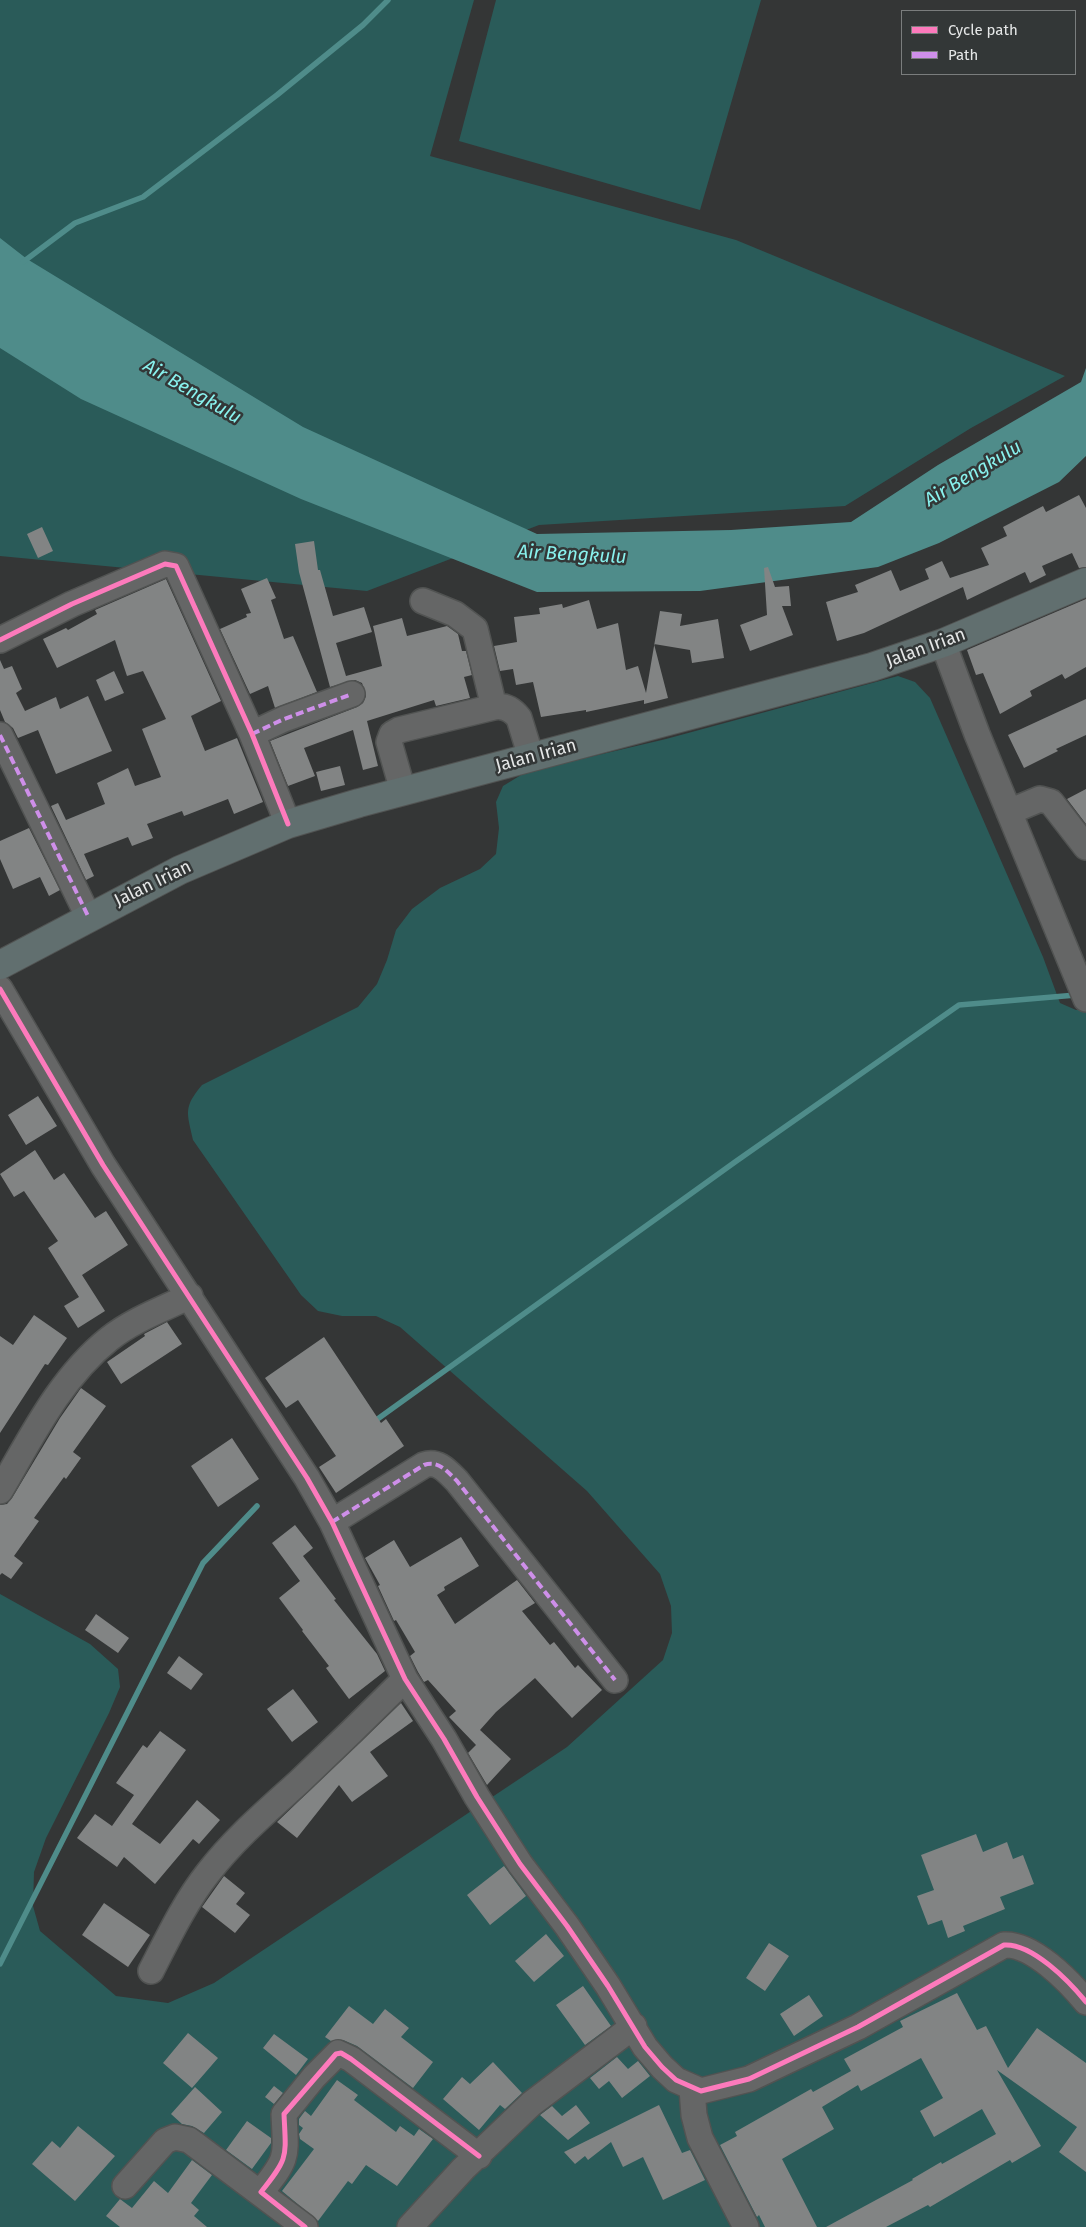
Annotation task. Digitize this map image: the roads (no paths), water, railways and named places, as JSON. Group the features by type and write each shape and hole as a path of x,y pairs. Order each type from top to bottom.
{"main road":[{"name":"Jalan Irian","path":"0,965 88,916 180,870 288,824 404,791 872,667 943,643 1086,582"}],"street":[{"path":"0,640 72,604 165,564 172,565 180,572 252,734 288,824"},
{"path":"423,601 455,614 475,629 494,707"},
{"path":"943,643 977,734 1084,994"},
{"path":"252,734 284,719 352,694"},
{"path":"404,791 389,742 394,731 494,707 509,709 519,718 531,757"},
{"path":"0,735 88,916"},
{"path":"1009,812 1040,799 1051,802 1086,847"},
{"path":"0,989 102,1165 190,1296 307,1478 332,1522 405,1679 520,1864 568,1926 634,2026 645,2047 662,2067 676,2080 692,2089 701,2091 713,2090 749,2079 811,2051 1004,1944 1012,1944 1029,1950 1076,1990 1086,2002"},
{"path":"0,1491 63,1388 92,1354 110,1338 137,1322 190,1296"},
{"path":"332,1522 424,1465 430,1463 440,1466 457,1481 615,1680"},
{"path":"150,1971 207,1873 228,1849 405,1679"},
{"path":"410,2227 463,2169 531,2104 634,2026"},
{"path":"261,2192 285,2160 284,2114 314,2077 338,2053 351,2059 478,2156"},
{"path":"692,2089 694,2115 700,2138 746,2227"},
{"path":"125,2186 157,2148 170,2138 180,2137 207,2151 306,2227"}],"water":[{"name":"Air Bengkulu","path":"0,238 27,259 303,427 537,534 731,530 851,522 938,465 1081,382 1086,368 1086,456 1059,482 939,543 878,567 700,591 537,592 301,499 81,399 0,348"}],"waterway":[{"path":"23,262 75,223 143,197 277,95 363,25 388,0"},
{"path":"372,1423 735,1162 959,1005 1076,995"},
{"path":"0,1964 203,1563 257,1506"}]}
